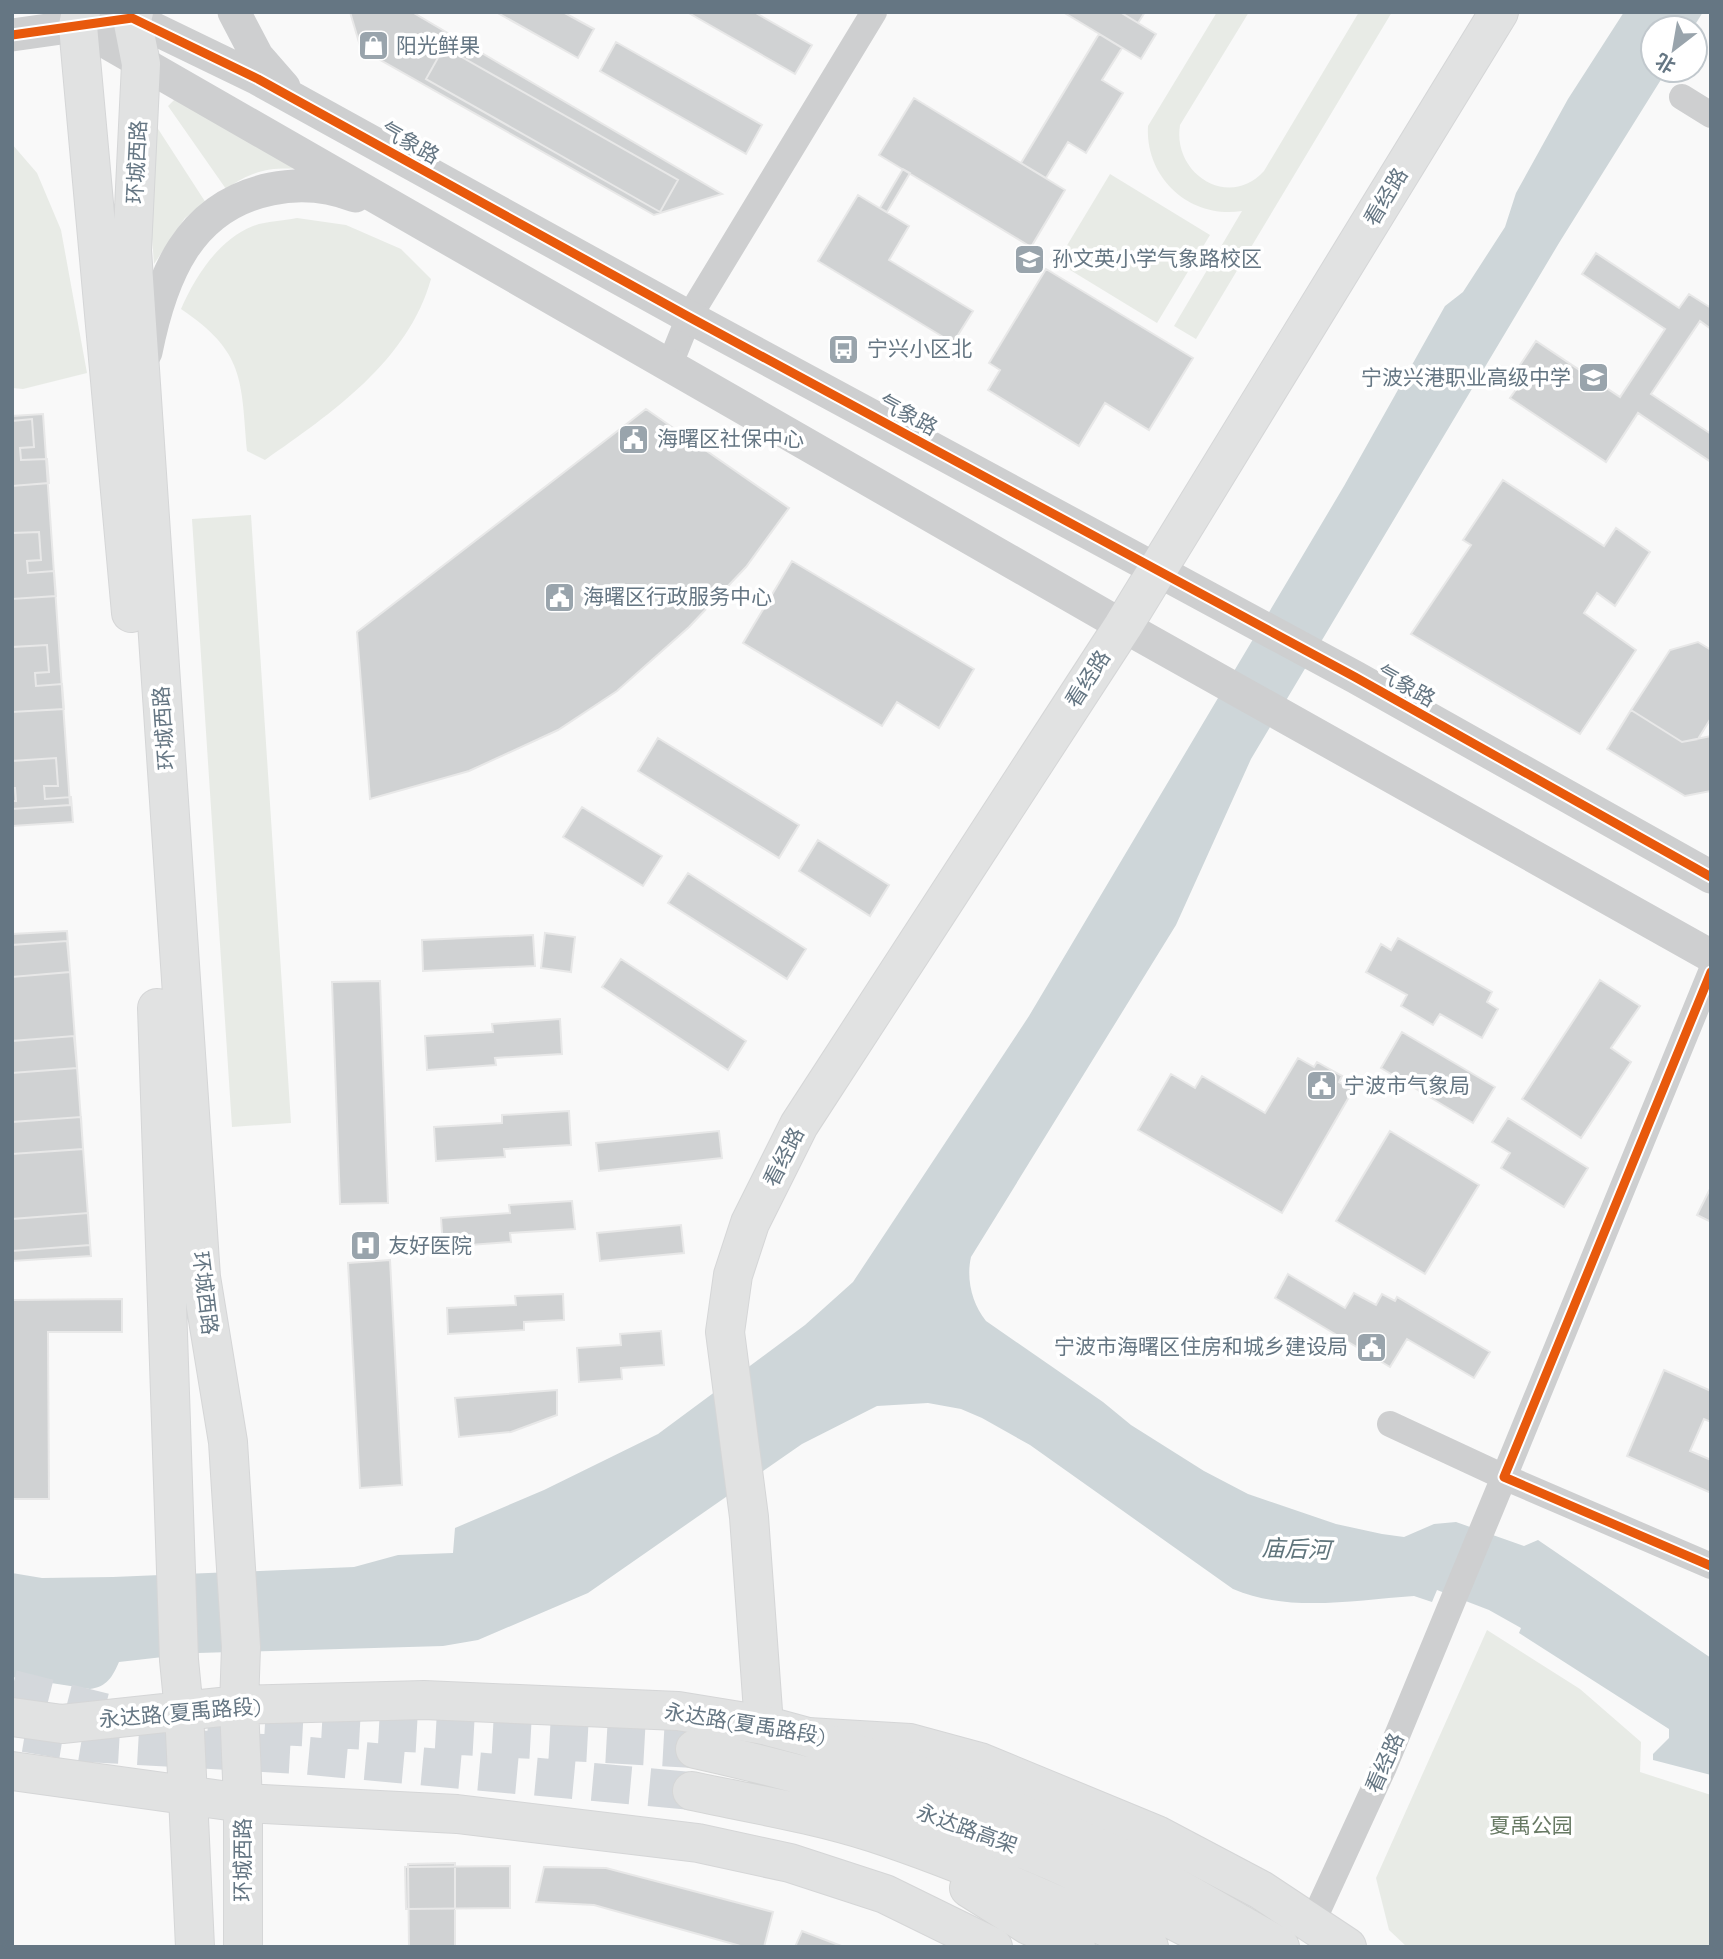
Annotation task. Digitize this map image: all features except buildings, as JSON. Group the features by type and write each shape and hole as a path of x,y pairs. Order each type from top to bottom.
{"main road":[{"name":"看经路","path":"764,1725 749,1517 724,1332 733,1275 750,1223 799,1125 1123,626 1499,12"},
{"name":"环城西路","path":"133,15 141,64 132,250 201,1277 228,1442 241,1647 239,1705 243,1803 243,1947"},
{"name":"环城西路","path":"79,19 151,840 173,1441 178,1660 184,1711"},
{"name":"永达路(夏禹路段)","path":"12,1717 62,1724 239,1705 424,1700 678,1711 764,1725 808,1737 909,1743 980,1762 1157,1835 1261,1890 1313,1921 1348,1947"},
{"path":"184,1711 195,1947"},
{"path":"808,1737 1004,1806 1137,1865 1280,1947"},
{"name":"永达路高架","path":"695,1749 783,1769 936,1815 1054,1862 1225,1947"},
{"path":"12,1771 243,1803 457,1814 698,1843 790,1863 885,1894 993,1947"},
{"name":"永达路高架","path":"692,1791 799,1813 873,1833 971,1869 1149,1947"},
{"path":"873,1833 1028,1924 1076,1947"}],"street":[{"path":"234,12 257,56 295,100"},
{"path":"670,364 690,317 874,12"},
{"path":"12,35 79,19 133,15"},
{"name":"气象路","path":"133,15 295,100 1217,601 1711,877"},
{"path":"79,19 141,64 670,364 1123,626 1711,956"},
{"path":"1682,97 1711,115"},
{"path":"141,378 154,313 181,250 201,224 235,198 295,184 334,188 406,214"},
{"name":"看经路","path":"1313,1921 1384,1768 1491,1514 1504,1476 1711,972"},
{"path":"1390,1424 1711,1566"}],"green space":[{"path":"1217,12 1249,12 1180,125 1180,143 1185,158 1194,171 1206,181 1220,187 1235,187 1250,182 1264,171 1359,12 1392,12 1196,339 1174,326 1242,211 1223,212 1205,208 1174,191 1154,162 1149,145 1148,126"},
{"path":"175,99 314,170 267,170 247,176 226,189 168,106"},
{"path":"151,118 206,203 185,218 154,264 145,143"},
{"path":"12,144 37,173 61,230 87,373 23,389 12,388"},
{"path":"1110,174 1210,235 1157,323 1057,262"},
{"path":"297,218 346,225 401,249 431,279 420,308 405,335 386,360 341,404 265,460 247,451 240,386 228,354 217,339 181,309 201,272 229,240 253,226"},
{"path":"251,515 291,1123 232,1127 192,519"},
{"name":"夏禹公园","path":"1487,1630 1580,1689 1641,1742 1640,1772 1711,1795 1711,1947 1407,1947 1389,1930 1376,1878"}],"water":[{"name":"庙后河","path":"1624,12 1703,12 1639,14 1639,84 1658,84 1559,243 1251,759 1176,925 971,1257 969,1274 974,1299 986,1321 1103,1402 1131,1425 1204,1471 1248,1494 1336,1524 1382,1534 1404,1537 1434,1524 1456,1522 1524,1546 1538,1540 1711,1658 1711,1775 1653,1760 1653,1754 1669,1738 1669,1729 1519,1633 1521,1628 1489,1610 1437,1590 1432,1602 1414,1596 1299,1603 1277,1601 1233,1589 1030,1445 961,1409 928,1403 877,1406 802,1444 588,1593 478,1640 443,1646 198,1653 119,1662 109,1680 90,1689 12,1677 12,1573 42,1578 113,1577 354,1567 398,1555 453,1553 455,1528 544,1490 658,1434 805,1325 853,1282 1029,1016 1344,486 1445,306 1463,292 1505,227 1516,193 1568,99"}],"tunnel":[{"path":"12,1689 123,1717"},
{"path":"208,1722 695,1749"},
{"path":"25,1733 86,1743 299,1755 692,1791"}],"cycle path":[{"path":"12,35 132,18 258,79 689,317 1355,677 1711,877"},
{"path":"1711,972 1504,1477 1711,1566"}],"place":[{"name":"阳光鲜果","path":"373,46"},
{"name":"孙文英小学气象路校区","path":"1029,259"},
{"name":"宁兴小区北","path":"844,349"},
{"name":"宁波兴港职业高级中学","path":"1594,378"},
{"name":"海曙区社保中心","path":"634,439"},
{"name":"海曙区行政服务中心","path":"560,597"},
{"name":"宁波市气象局","path":"1321,1086"},
{"name":"友好医院","path":"365,1246"},
{"name":"宁波市海曙区住房和城乡建设局","path":"1371,1347"}]}
